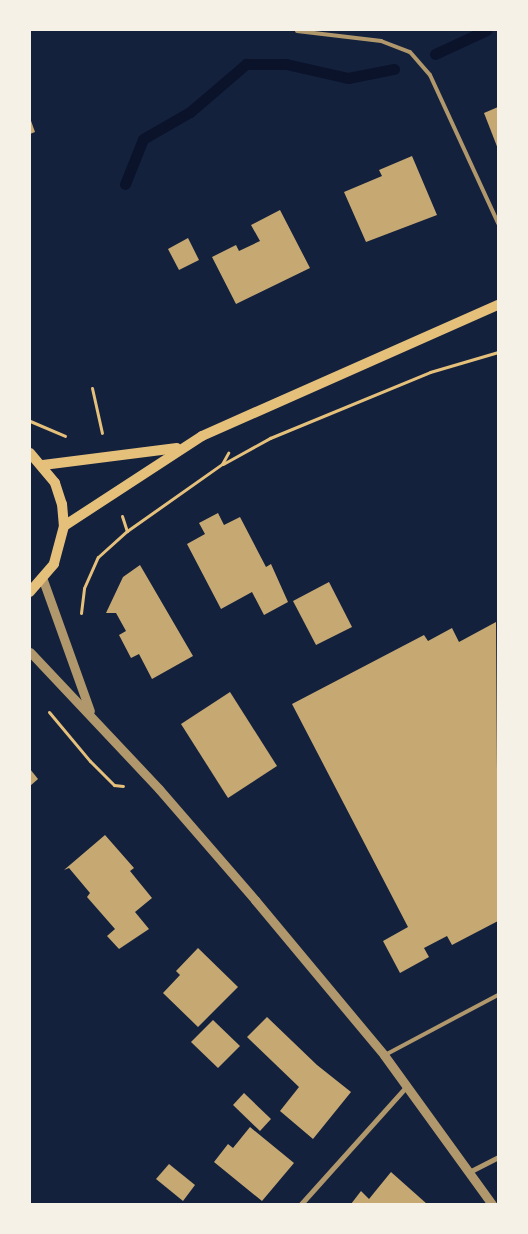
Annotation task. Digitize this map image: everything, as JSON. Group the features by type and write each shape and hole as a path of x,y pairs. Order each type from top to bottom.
{"main road":[{"path":"64,526 180,448 247,416 498,304"},
{"path":"43,465 180,448"},
{"path":"30,453 43,465 55,483 62,504 64,526 54,564 30,592"}],"street":[{"path":"42,580 91,713"},
{"path":"30,652 91,713 255,900 384,1056 492,1204"},
{"path":"301,1204 407,1086"},
{"path":"469,1172 498,1157"}],"lane":[{"path":"297,31 381,41 410,52 430,75 498,223"},
{"path":"384,1056 498,995"}],"path":[{"path":"86,621 83,612 84,588 98,557 127,531 222,464 270,438 430,372 498,352"},
{"path":"92,388 102,441"},
{"path":"222,464 247,416"},
{"path":"60,625 83,612"}],"building":[{"path":"498,107 498,149 484,113"},
{"path":"30,118 35,132 30,134"},
{"path":"412,156 437,215 366,242 344,192 382,176 379,170"},
{"path":"280,210 310,268 236,304 212,257 236,245 239,251 260,241 251,225"},
{"path":"188,238 199,260 179,270 168,249"},
{"path":"218,513 224,525 240,517 266,567 271,564 288,602 264,615 252,592 221,609 187,544 205,534 199,523"},
{"path":"140,565 193,656 152,679 139,654 131,658 119,635 126,631 116,613 106,613 123,577"},
{"path":"329,582 352,627 316,645 293,601"},
{"path":"496,622 498,921 452,945 447,936 424,948 429,957 400,973 383,941 408,927 292,704 424,635 428,641 452,628 459,642"},
{"path":"230,692 277,766 228,798 181,724"},
{"path":"30,769 38,779 30,786"},
{"path":"105,835 134,868 130,871 152,898 135,912 149,929 119,949 107,936 115,929 87,897 90,893 69,868 64,870"},
{"path":"198,948 238,987 198,1027 163,993 180,975 176,971"},
{"path":"267,1017 317,1065 351,1092 313,1139 280,1111 299,1087 247,1037"},
{"path":"213,1020 240,1046 218,1068 191,1042"},
{"path":"244,1093 271,1119 260,1131 233,1105"},
{"path":"250,1127 294,1163 262,1201 214,1162 228,1144 233,1148"},
{"path":"169,1164 195,1185 183,1201 156,1179"},
{"path":"391,1172 427,1204 351,1204 361,1191 369,1199"}],"waterway":[{"path":"435,54 487,30"},
{"path":"125,184 143,139 190,112 246,64 286,64 348,78 394,69"}]}
